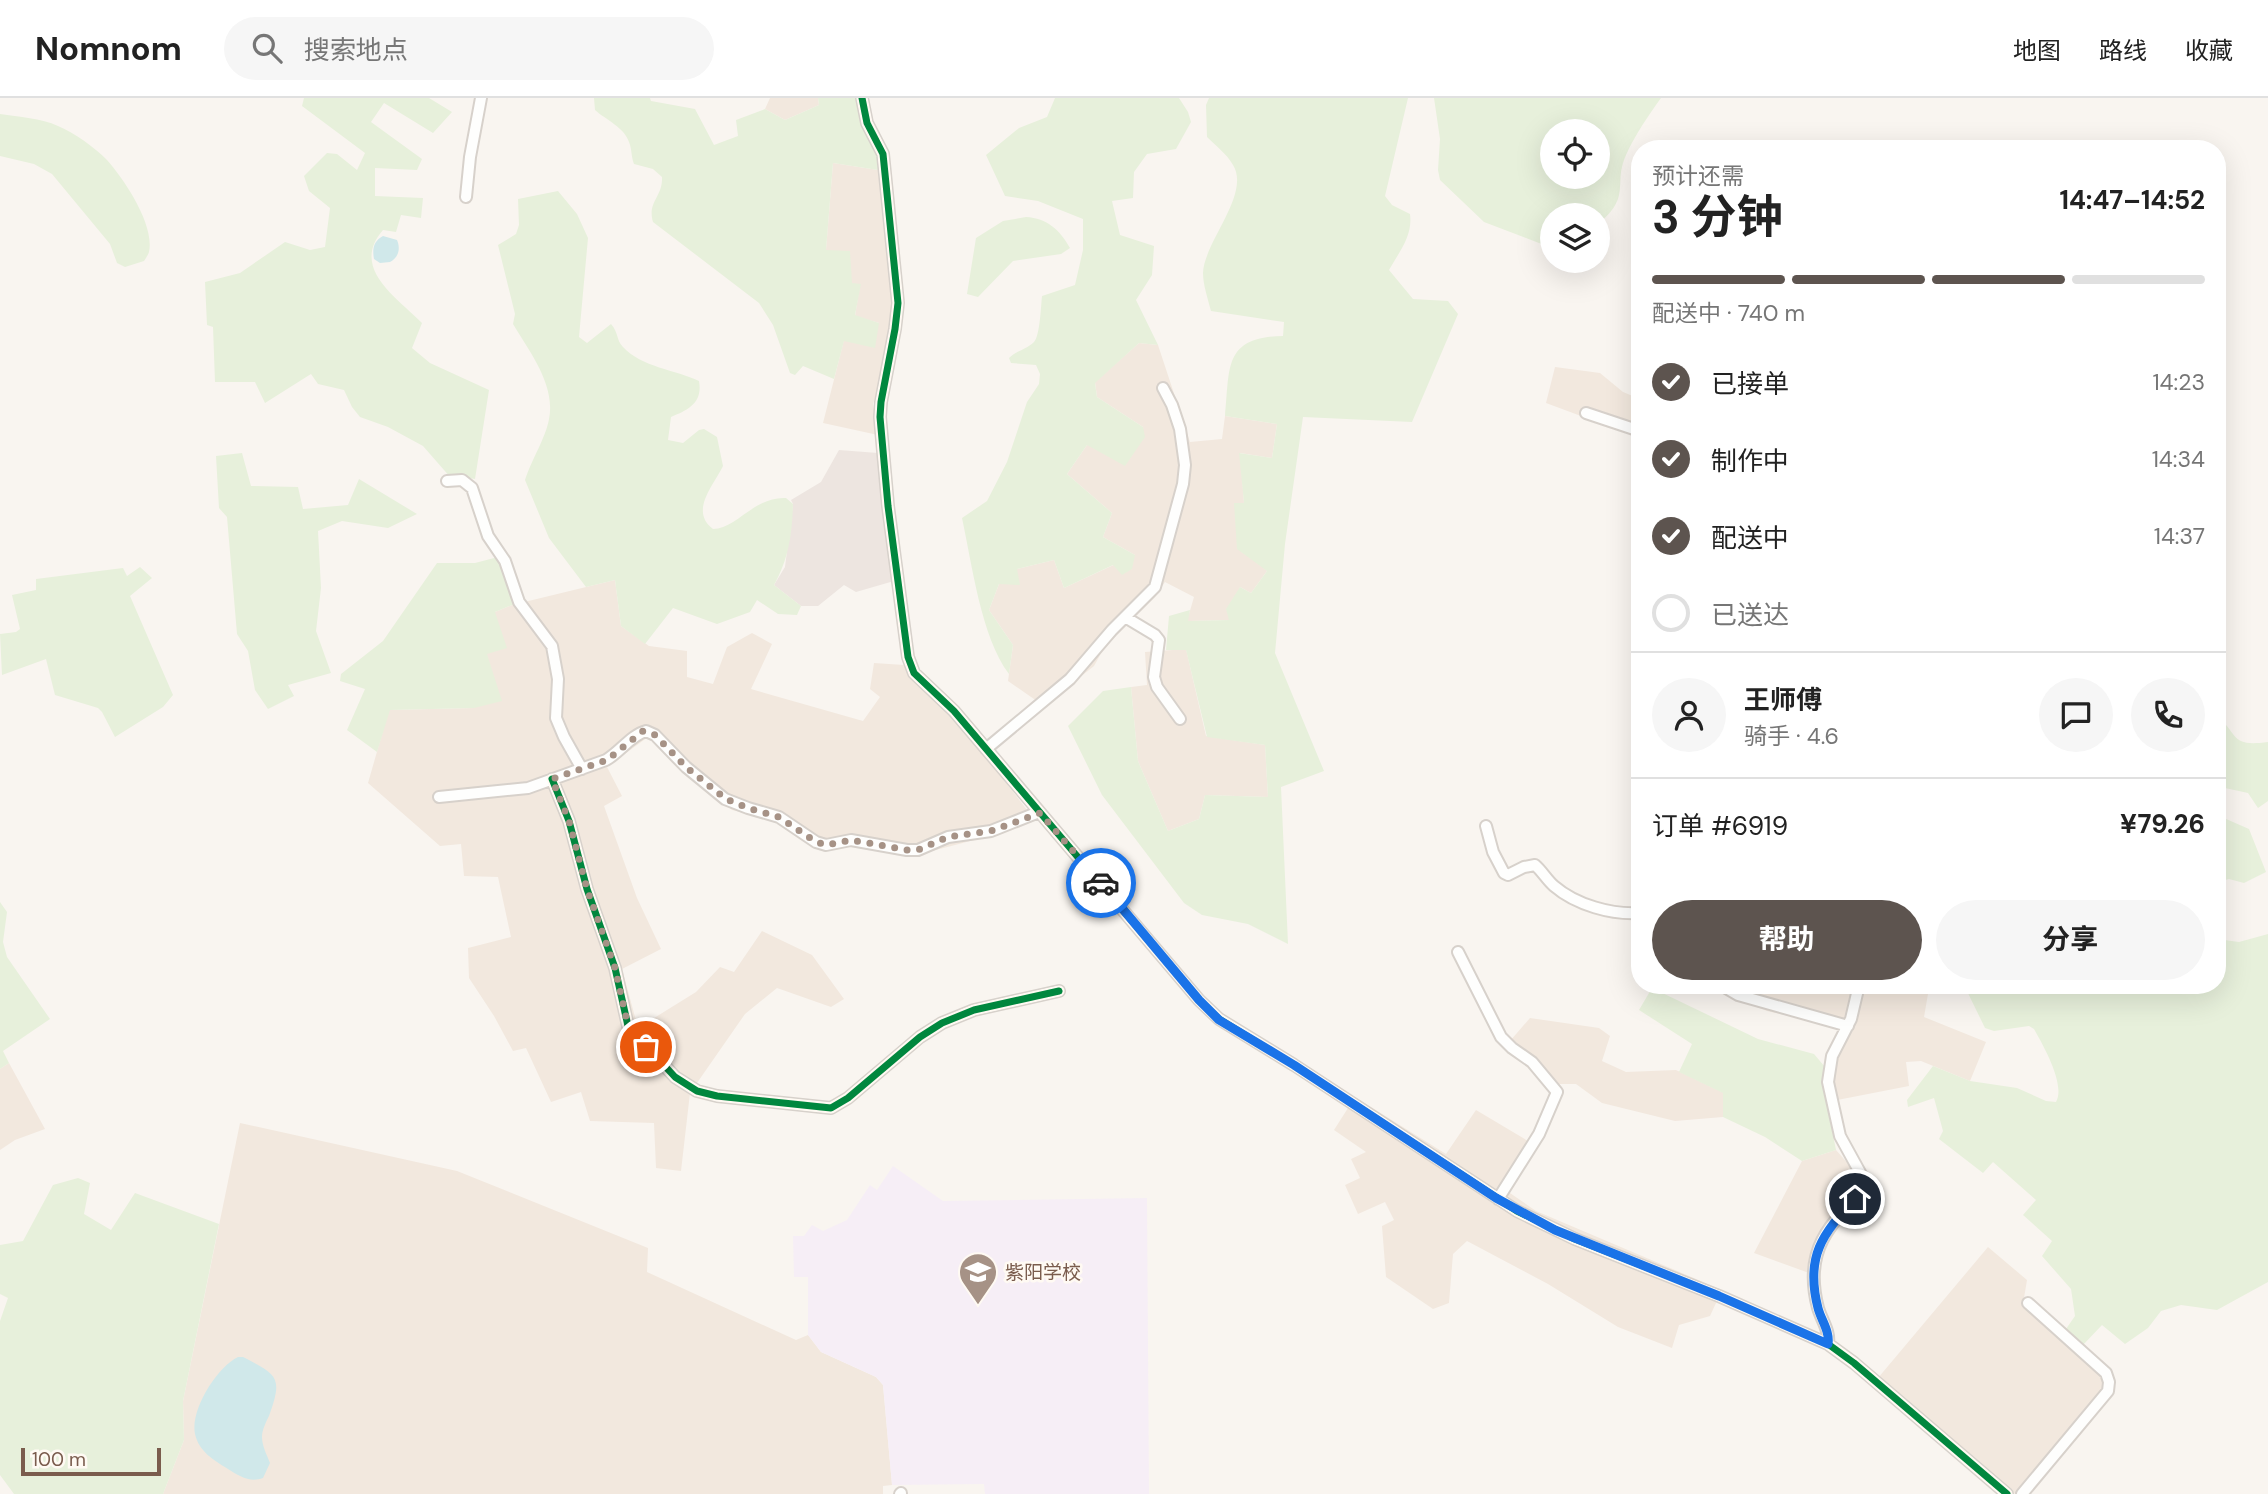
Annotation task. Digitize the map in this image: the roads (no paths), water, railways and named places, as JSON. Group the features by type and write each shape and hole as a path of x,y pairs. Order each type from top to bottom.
{"street":[{"path":"466,197 481,98"},
{"path":"862,98 867,123 883,154 894,249 898,303 880,410 888,506 908,657 914,673 954,711 1199,1000 1219,1020 1294,1065 1498,1199 1555,1230 1719,1296 1828,1344 2007,1494"},
{"path":"986,749 1070,679 1156,584 1183,484 1185,465 1182,440 1172,405 1163,388"},
{"path":"1586,413 1631,428"},
{"path":"447,481 462,481 472,488 488,536 505,561 519,602 529,618 549,639 558,679 556,718 582,769"},
{"path":"1125,617 1159,640 1154,677 1157,687 1180,719"},
{"path":"439,797 528,788 607,760 637,734 649,731 686,767 726,799 779,817 816,842 826,845 851,840 918,850 948,837 991,831 1040,813"},
{"path":"552,779 569,821 587,889 615,968 628,1026 675,1077 697,1091 717,1096 831,1108 848,1098 919,1037 942,1023 974,1010 1059,991"},
{"path":"1486,826 1493,852 1504,873 1508,875 1535,865 1555,887 1603,911 1631,913"},
{"path":"1458,952 1501,1037 1511,1048 1532,1062 1556,1092 1539,1134 1498,1199"},
{"path":"1736,994 1848,1026"},
{"path":"1828,1344 1829,1336 1816,1296 1816,1254 1826,1231 1868,1187 1840,1136 1828,1082 1832,1056 1848,1026 1857,994"},
{"path":"2022,1494 2108,1391 2109,1386 2106,1373 2028,1303"}],"water":[{"path":"383,236 397,240 399,250 393,260 380,263 374,259 374,248"},
{"path":"238,1357 264,1368 276,1385 276,1393 262,1434 270,1463 263,1478 258,1479 240,1476 212,1459 200,1446 195,1434 197,1413 207,1390 222,1370"}],"place":[{"name":"紫阳学校","path":"978,1306"}]}
